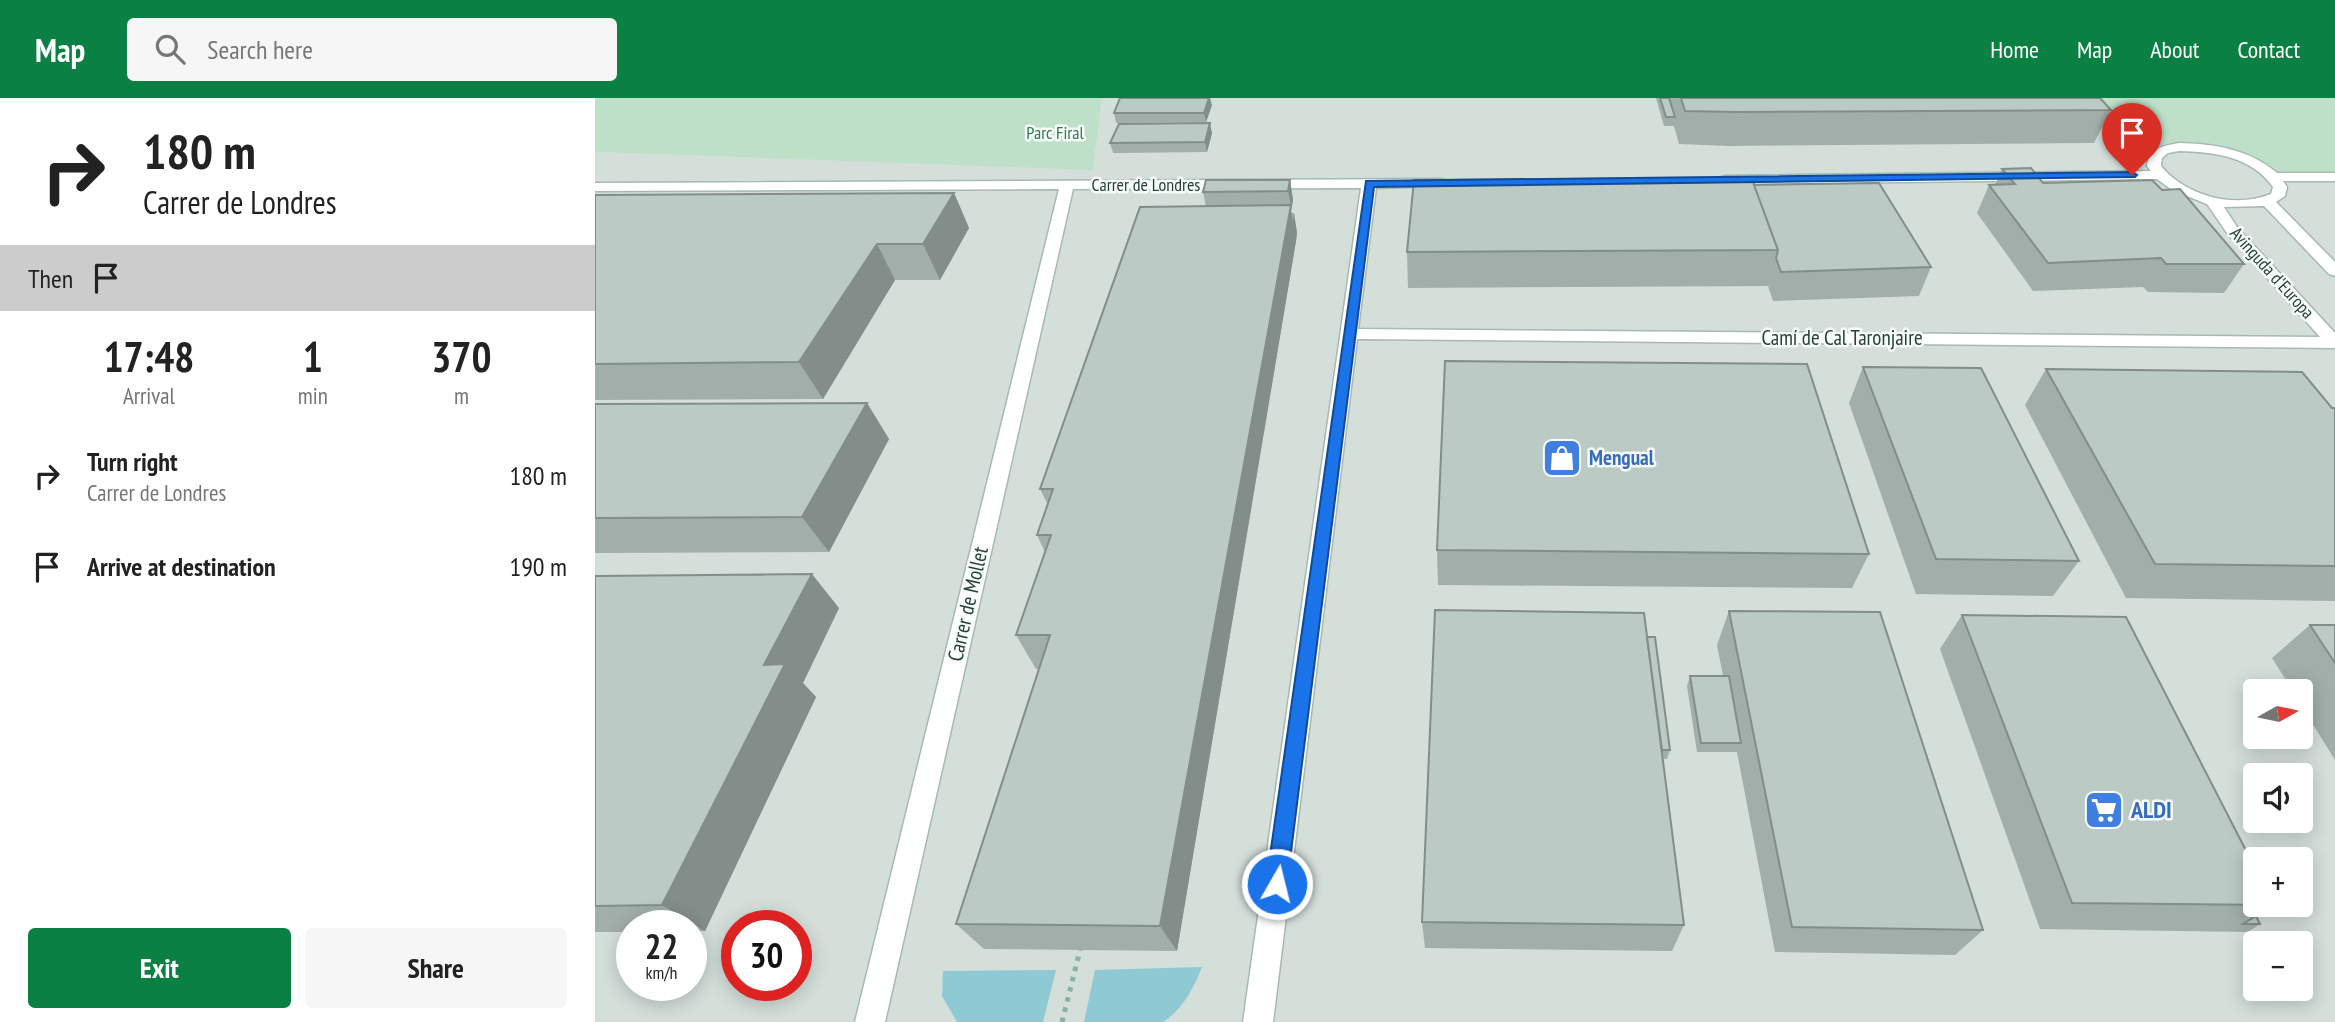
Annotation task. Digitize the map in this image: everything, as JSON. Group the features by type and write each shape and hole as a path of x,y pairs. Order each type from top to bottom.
{"street":[{"path":"2197,147 2242,157 2274,177 2280,187 2278,196 2268,202 2251,205 2211,201 2171,185 2159,175 2154,166 2155,157 2164,150 2197,147"},
{"path":"1702,180 2159,175"},
{"path":"2274,177 2335,177"},
{"name":"Carrer de Londres","path":"595,187 1453,183"},
{"path":"1258,1022 1369,184"},
{"name":"Carrer de Mollet","path":"870,1022 1067,186"},
{"name":"Avinguda d'Europa","path":"2211,201 2232,230 2335,343"},
{"path":"2268,202 2335,271"},
{"name":"Camí de Cal Taronjaire","path":"1350,334 2335,343"}],"path":[{"path":"1062,1022 1080,950"}],"shaded area":[{"path":"1102,98 2093,98 2134,147 2179,147 2335,177 2335,1022 595,1022 595,152 1093,169"}],"green space":[{"name":"Parc Firal","path":"595,98 1102,98 1093,170 595,152"},
{"path":"2093,98 2335,98 2335,177 2275,177 2242,157 2179,147 2155,157 2134,147"}],"water":[{"path":"1202,967 1187,998 1163,1022 1084,1022 1095,970"},
{"path":"1056,970 1043,1022 957,1022 942,996 943,971"}],"building":[{"path":"1120,98 1209,98 1204,113 1114,113"},
{"path":"1660,98 1669,98 1675,117 1666,117"},
{"path":"1681,98 2100,98 2111,110 1685,111"},
{"path":"1210,123 1205,142 1110,143 1119,124"},
{"path":"2031,168 2043,183 2152,180 2162,190 2180,189 2244,264 2166,264 2161,258 2048,263 1989,185 2015,184 2002,169"},
{"path":"1752,178 1778,250 1407,252 1414,180"},
{"path":"1206,180 1290,180 1288,191 1203,192"},
{"path":"1879,183 1931,267 1781,272 1776,258 1778,250 1754,185"},
{"path":"954,193 923,244 877,244 799,362 595,364 595,195"},
{"path":"1291,205 1160,926 956,924 1050,635 1016,635 1051,535 1037,535 1053,489 1040,489 1140,207"},
{"path":"1445,361 1807,364 1869,554 1437,550"},
{"path":"1863,367 1981,368 2079,561 1936,559"},
{"path":"2046,369 2302,372 2332,408 2335,408 2335,566 2155,564"},
{"path":"867,403 802,517 595,518 595,404"},
{"path":"812,574 764,665 785,664 662,905 595,906 595,576"},
{"path":"1435,610 1644,613 1684,925 1422,922"},
{"path":"1729,611 1880,612 1983,930 1792,927"},
{"path":"1962,615 2126,617 2244,847 2243,905 2072,903"},
{"path":"2310,625 2335,625 2335,663"},
{"path":"1647,637 1655,637 1670,750 1662,750"},
{"path":"1690,676 1729,676 1741,743 1701,743"},
{"path":"2256,917 2260,924 2243,924"}],"place":[{"name":"Mengual","path":"1562,458"},
{"name":"ALDI","path":"2104,810"}],"route":[{"path":"1277,884 1369,184 2132,175"}]}
